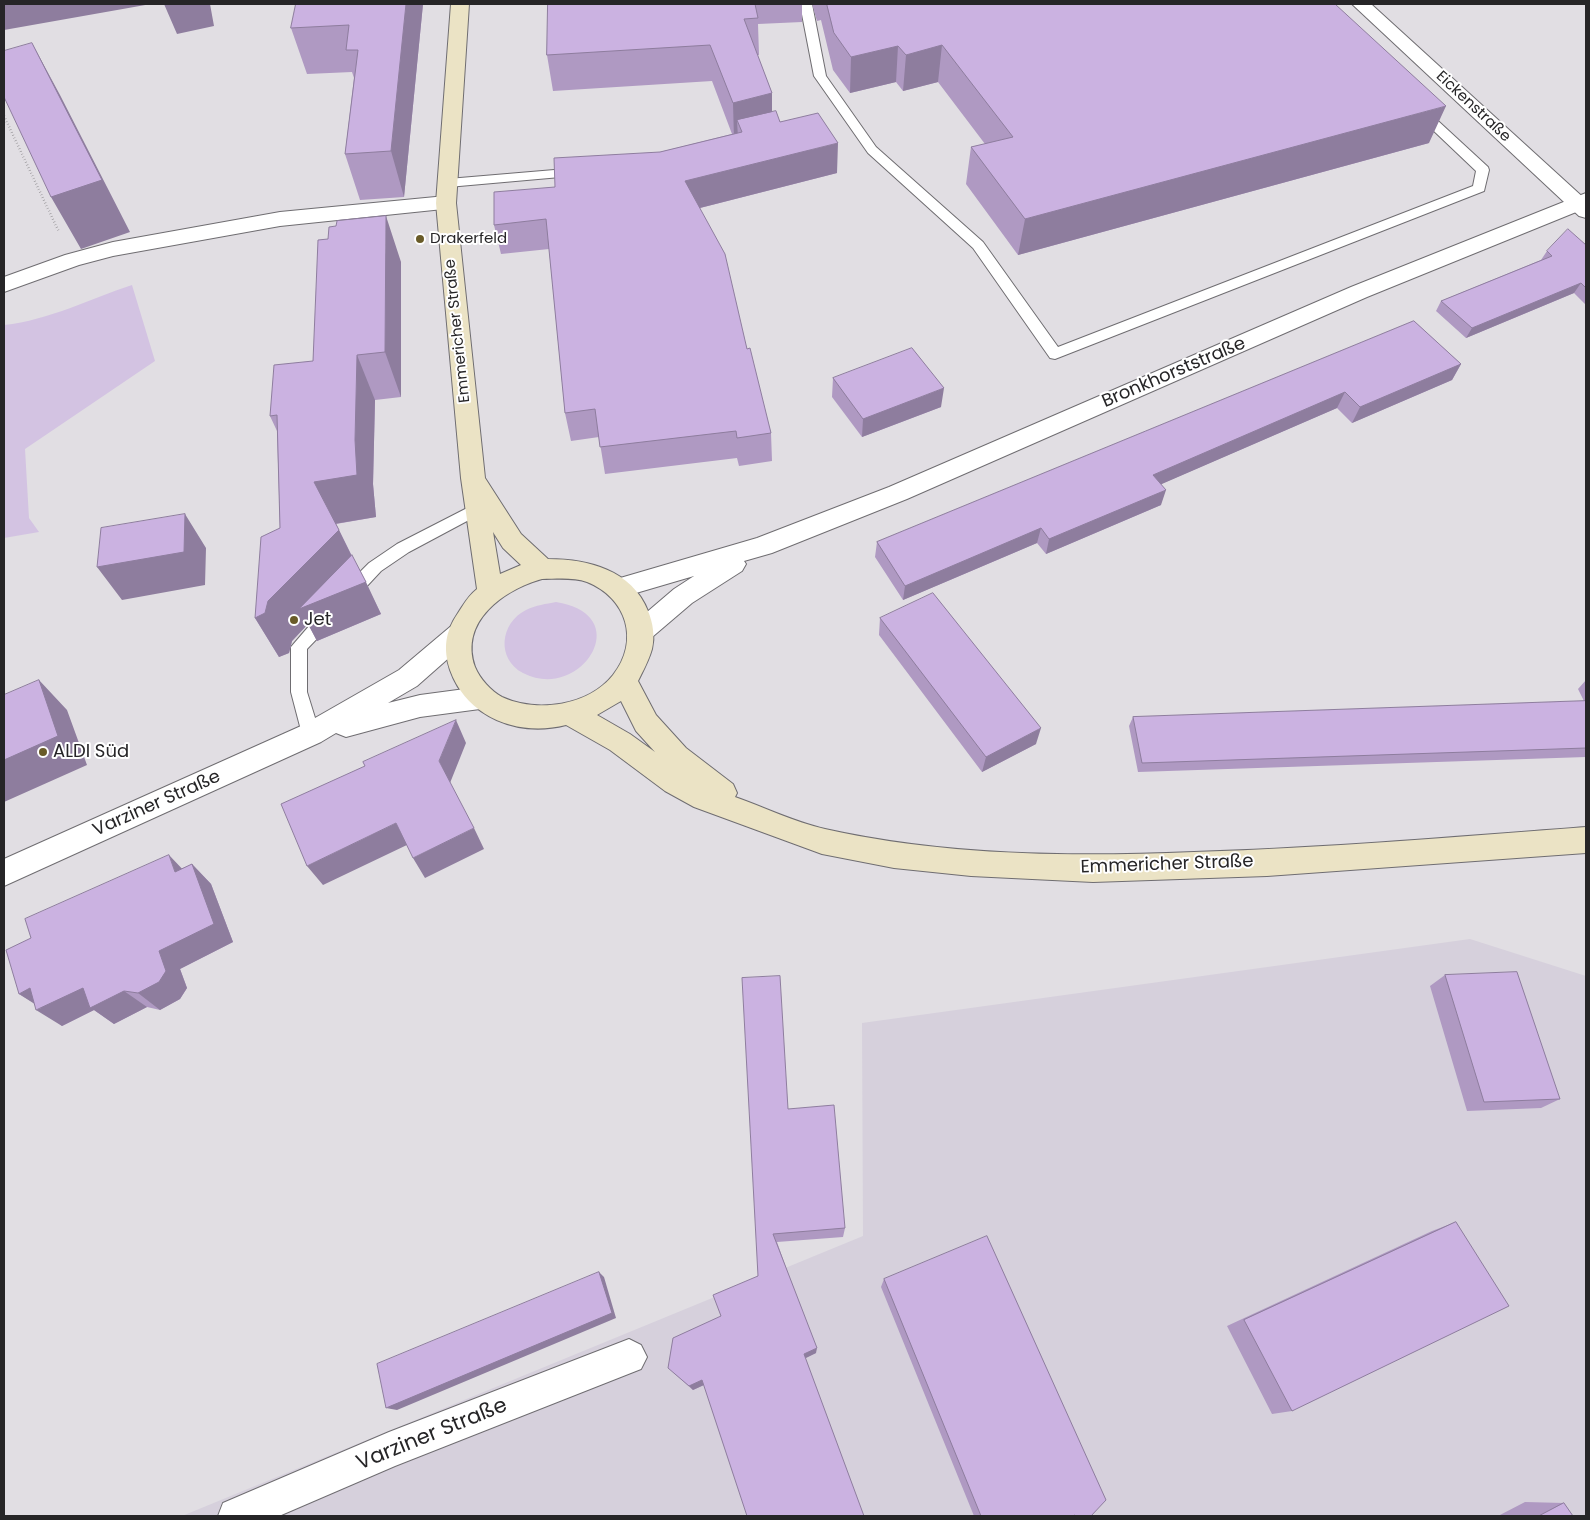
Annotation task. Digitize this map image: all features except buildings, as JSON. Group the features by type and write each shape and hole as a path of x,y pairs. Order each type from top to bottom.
{"main road":[{"name":"Emmericher Straße","path":"460,4 447,193 448,232 473,478 490,591"},
{"name":"Emmericher Straße","path":"473,478 512,541 542,569"},
{"path":"571,568 597,575 619,588 635,607 642,631 638,657 624,682 601,701 571,714 546,718 521,716 499,710 480,698 464,679 458,657 459,634 471,610 490,591 514,577 542,569 571,568"},
{"name":"Emmericher Straße","path":"624,682 646,723 676,756 754,816"},
{"name":"Emmericher Straße","path":"571,714 620,742 675,782 704,798 822,841 894,855 971,863 1093,869 1268,863 1586,840"}],"street":[{"name":"Eickenstraße","path":"1360,4 1583,205"},
{"path":"4,285 72,260 113,248 447,193"},
{"name":"Bronkhorststraße","path":"619,588 763,546 898,493 1359,292 1583,205"},
{"name":"Bronkhorststraße","path":"642,631 683,596 763,546"},
{"name":"Varziner Straße","path":"4,874 311,734 408,678 459,634"},
{"name":"Varziner Straße","path":"311,734 420,706 480,698"},
{"name":"Varziner Straße","path":"236,1516 389,1450 629,1357"}],"lane":[{"path":"806,4 820,76 872,150 978,245 1055,354 1479,188 1483,170 1412,103"},
{"path":"447,193 593,170"},
{"path":"311,734 299,692 299,647 375,567 403,548 477,509"}],"path":[{"path":"4,116 72,260"}],"shaded area":[{"path":"132,285 155,361 25,449 29,518 39,532 4,538 4,325 53,314"},
{"path":"556,602 580,610 593,623 597,638 592,654 580,667 564,676 544,679 523,673 514,667 508,659 505,650 507,632 511,623 526,610"},
{"path":"1470,939 1586,976 1586,1516 182,1516 863,1236 862,1023"}],"place":[{"name":"Drakerfeld","path":"420,239"},
{"name":"Jet","path":"294,620"},
{"name":"ALDI Süd","path":"43,752"}]}
